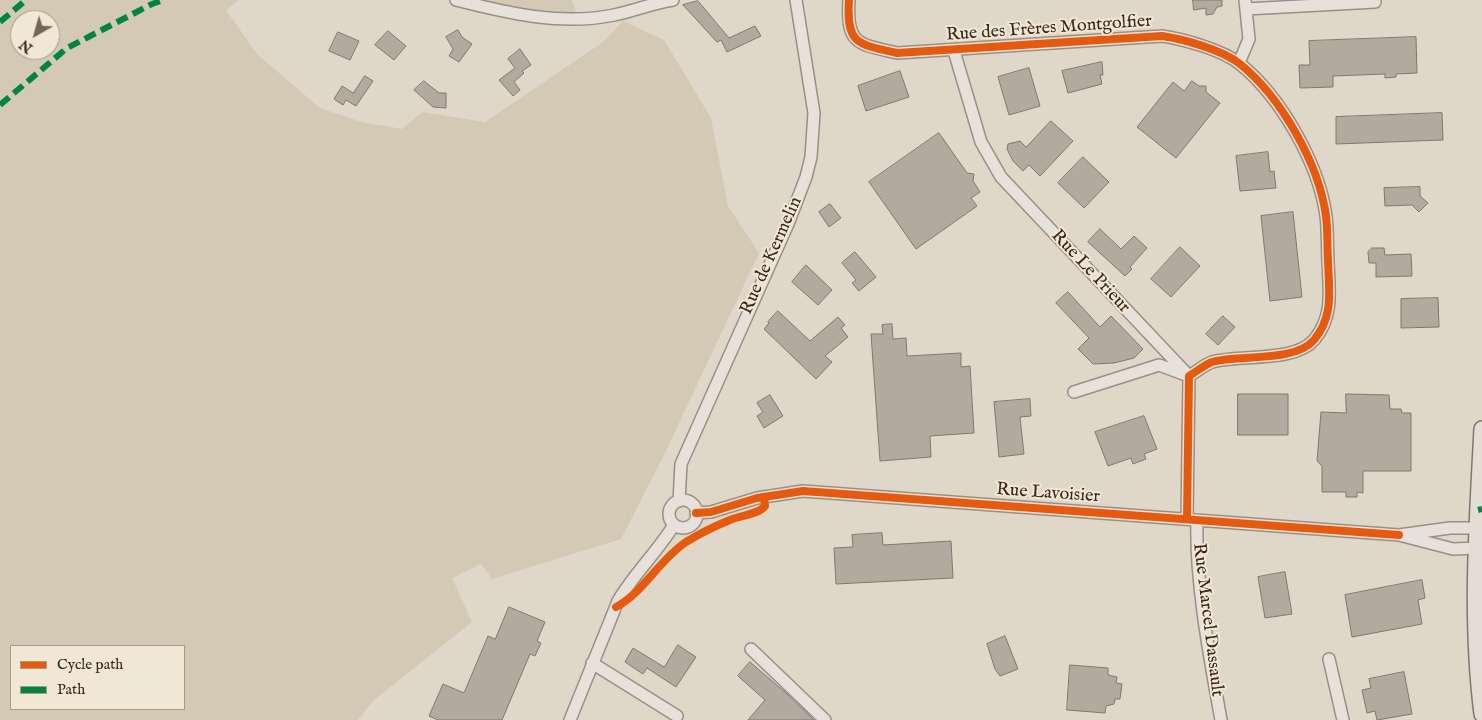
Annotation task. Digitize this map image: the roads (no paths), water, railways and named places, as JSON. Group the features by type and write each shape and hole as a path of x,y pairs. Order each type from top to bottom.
{"main road":[{"path":"1482,429 1477,528 1476,637 1482,714"}],"street":[{"path":"456,0 538,18 574,19 613,15 673,0"},
{"name":"Rue de Kermelin","path":"679,501 681,464 788,224 809,164 814,113 796,0"},
{"name":"Rue des Frères Montgolfier","path":"849,0 849,30 856,40 868,46 897,53 1162,36 1187,39 1239,63 1270,96 1297,134 1318,182 1326,216 1330,301 1325,326 1312,343 1294,352 1211,362 1189,376"},
{"path":"1239,63 1249,39 1246,4 1375,2"},
{"name":"Rue Le Prieur","path":"954,50 981,142 1001,176 1189,376"},
{"path":"1074,392 1159,365 1189,376 1192,520"},
{"name":"Rue Lavoisier","path":"696,513 711,512 757,498 803,491 1399,535 1453,549 1477,548"},
{"path":"679,501 692,504 696,513 696,518 690,526 682,528 674,525 669,512 673,504 679,501"},
{"name":"Rue Marcel Dassault","path":"1192,520 1197,547 1205,622 1221,720"},
{"path":"570,720 592,663 627,586 660,546 674,525"},
{"name":"Rue Lavoisier","path":"1399,535 1450,528 1477,528"},
{"path":"751,649 825,720"},
{"path":"1329,659 1343,720"},
{"path":"592,663 677,716"}]}
